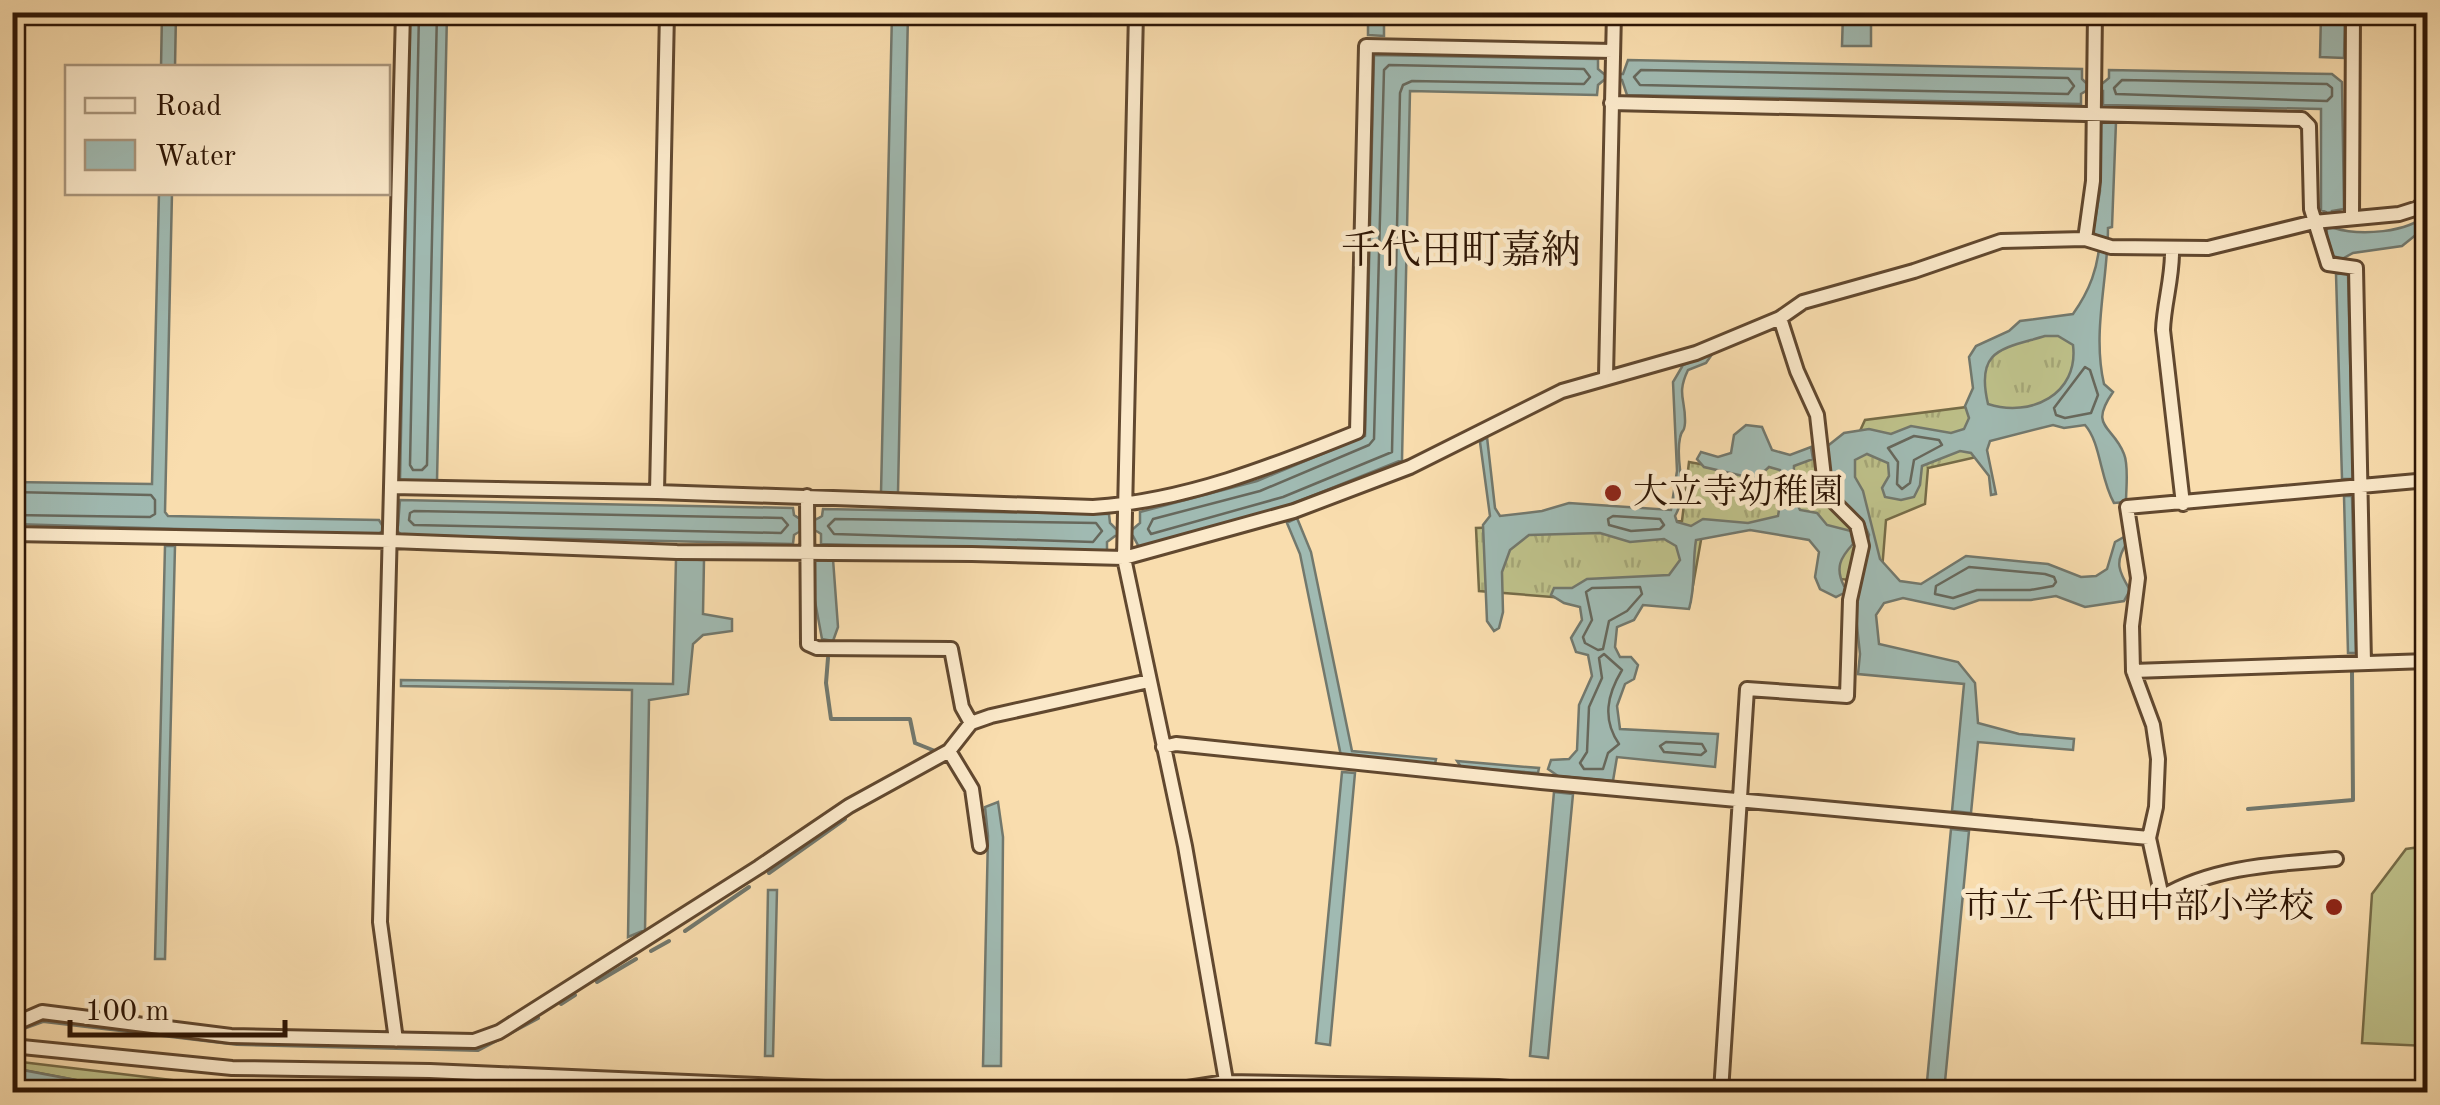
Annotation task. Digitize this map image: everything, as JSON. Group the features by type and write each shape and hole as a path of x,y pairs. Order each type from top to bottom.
{"street":[{"path":"396,1040 380,922 403,12"},
{"path":"657,492 667,12"},
{"path":"1136,12 1124,558 1185,846 1227,1087"},
{"path":"1606,376 1614,12"},
{"path":"2095,12 2093,181 2097,243"},
{"path":"2352,217 2353,12"},
{"path":"391,488 807,496 1094,507 1124,505 1259,471 1357,432 1366,46 1613,51"},
{"path":"1611,102 2302,119 2309,126 2325,220 2328,264 2356,268 2364,662"},
{"path":"12,534 391,532 676,552 1124,558 1294,511 1378,480 1562,391 1696,353 1780,318 1802,302 1914,271 2001,240 2172,248 2222,245 2325,220 2399,214 2418,208 2428,199"},
{"path":"2172,248 2172,278 2164,302 2163,330 2183,504"},
{"path":"1720,1092 1747,689 1847,696 1851,593 1862,546 1858,525 1835,503 1825,486 1817,415 1797,371 1780,318"},
{"path":"2336,859 2247,867 2179,887 2162,898 2149,838 2156,807 2158,759 2153,724 2133,672 2132,626 2138,578 2127,507 2428,480"},
{"path":"807,496 808,644 817,648 951,649 962,708 971,724"},
{"path":"2133,672 2428,661"},
{"path":"12,1026 42,1012 231,1036 474,1041 498,1032 849,806 949,750 971,724 991,716 1149,681"},
{"path":"1163,747 1176,744 2149,838"},
{"path":"949,750 972,789 980,846"},
{"path":"12,1046 232,1068 447,1072 918,1092"},
{"path":"1162,1092 1227,1087 1498,1087 1555,1092"}],"green space":[{"path":"2095,317 2096,416 1983,435 1981,456 1928,468 1925,504 1886,520 1881,583 1819,577 1827,532 1704,523 1689,608 1479,591 1476,528 1682,521 1689,462 1754,474 1767,456 1849,455 1865,420 1974,406 1988,347"},
{"path":"2427,846 2427,1046 2362,1043 2372,894 2406,849"},
{"path":"13,1061 230,1087 474,1092 139,1092 13,1068"}],"water":[{"path":"162,13 176,13 175,65 161,65"},
{"path":"410,13 447,13 437,481 400,480"},
{"path":"892,13 908,13 898,493 881,493"},
{"path":"1368,13 1384,13 1384,36 1368,35"},
{"path":"1843,13 1871,13 1871,46 1842,46"},
{"path":"2321,13 2345,13 2344,58 2320,57"},
{"path":"1374,55 1598,59 1598,69 1604,74 1623,74 1628,60 2082,69 2086,83 2103,83 2109,78 2109,70 2332,74 2342,82 2344,209 2332,211 2334,228 2383,231 2408,225 2427,214 2427,226 2402,246 2353,253 2342,259 2333,256 2326,212 2321,210 2321,109 2103,105 2103,91 2086,91 2081,94 2081,104 1627,95 1622,80 1604,80 1598,85 1597,95 1410,91 1402,460 1287,506 1140,549 1133,536 1115,536 1107,542 1107,552 821,544 821,534 811,530 794,535 793,544 13,524 13,482 152,484 159,195 172,195 165,512 168,516 379,520 382,525 398,525 400,500 793,508 794,515 808,521 822,516 823,509 1109,514 1116,529 1133,529 1140,523 1140,512 1257,481 1365,436"},
{"path":"2103,121 2116,122 2112,227 2108,228 2100,345 2104,384 2113,392 2103,420 2126,459 2126,502 2114,503 2085,425 2053,425 1990,441 1987,450 1996,494 1991,495 1989,476 1971,453 1960,451 1922,466 1914,497 1901,500 1885,497 1882,488 1889,476 1888,463 1867,454 1855,460 1855,477 1863,491 1880,559 1900,581 1921,584 1966,556 2048,564 2081,577 2096,576 2107,569 2115,542 2124,537 2127,543 2120,556 2120,567 2130,590 2124,601 2085,607 2056,596 1979,600 1954,609 1903,598 1884,603 1876,615 1879,644 1958,662 1975,683 1978,723 2019,734 2074,739 2073,750 1978,742 1971,813 1952,811 1964,684 1858,674 1860,654 1854,598 1842,594 1836,597 1820,589 1815,577 1819,552 1809,540 1750,530 1696,540 1689,609 1643,605 1634,620 1617,627 1615,647 1620,657 1631,657 1638,665 1617,706 1620,729 1718,734 1715,767 1617,757 1613,781 1558,776 1548,769 1551,760 1569,759 1577,750 1579,705 1592,676 1588,655 1576,652 1571,638 1582,620 1580,607 1551,595 1554,588 1572,588 1587,579 1669,575 1680,560 1676,546 1664,539 1630,542 1600,533 1529,535 1510,550 1502,572 1503,612 1499,628 1494,631 1487,621 1483,525 1490,516 1480,442 1487,437 1495,508 1500,516 1569,503 1671,510 1677,471 1673,382 1683,365 1713,353 1706,363 1688,370 1683,385 1685,423 1679,448 1682,487 1677,522 1691,526 1703,519 1748,523 1778,516 1783,486 1780,470 1769,467 1756,479 1704,467 1697,459 1701,452 1718,457 1731,453 1734,435 1746,425 1762,427 1772,450 1790,455 1811,447 1813,459 1794,466 1793,495 1800,510 1817,513 1827,525 1851,531 1853,544 1839,568 1844,586 1857,589 1869,535 1862,519 1840,502 1832,488 1825,448 1844,433 1869,429 1891,434 1911,426 1951,433 1964,429 1969,418 1965,406 1973,388 1969,357 1976,346 2009,331 2020,321 2073,314 2092,278 2099,250 2100,239 2093,232 2100,191 2099,128","holes":["2058,336 2073,345 2073,362 2060,389 2049,398 2020,408 1988,404 1985,372 1995,354 2030,340"]},
{"path":"2348,273 2353,479 2342,479 2336,274"},
{"path":"2344,496 2352,496 2356,653 2348,653"},
{"path":"1297,518 1311,552 1352,751 1436,759 1435,764 1341,756 1300,554 1287,523"},
{"path":"165,546 175,546 165,959 155,959"},
{"path":"676,559 704,560 703,614 732,619 732,631 703,635 693,644 688,694 649,700 645,930 628,937 632,690 401,686 401,680 673,684"},
{"path":"833,559 838,627 833,641 822,639 814,596 814,560"},
{"path":"1457,761 1539,768 1538,773 1461,767"},
{"path":"1342,772 1355,773 1330,1045 1316,1043"},
{"path":"1554,792 1573,794 1548,1058 1530,1056"},
{"path":"998,802 1003,837 1001,1066 983,1066 988,836 985,807"},
{"path":"1951,829 1969,831 1944,1092 1926,1092"},
{"path":"768,890 777,890 773,1056 765,1056"},
{"path":"12,1068 139,1092 13,1092"}],"waterway":[{"path":"828,658 826,683 831,719 910,719 915,743 935,751"},
{"path":"2248,809 2353,800 2352,671"},
{"path":"769,873 845,819"},
{"path":"685,931 749,887"},
{"path":"651,951 669,941"},
{"path":"597,982 636,959"},
{"path":"561,1004 575,995"},
{"path":"21,1029 43,1021 237,1044 478,1050 538,1018"}],"place":[{"name":"大立寺幼稚園","path":"1613,493"},
{"name":"市立千代田中部小学校","path":"2334,907"}],"district":[{"name":"千代田町嘉納","path":"1461,253"}]}
